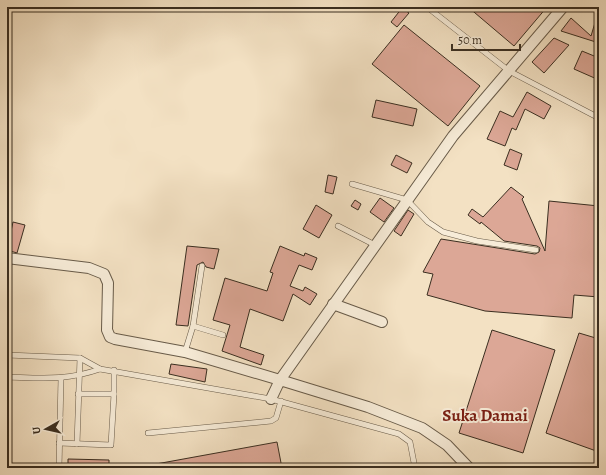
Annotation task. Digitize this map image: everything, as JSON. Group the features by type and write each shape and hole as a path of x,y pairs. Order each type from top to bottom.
{"street":[{"path":"271,399 280,380 453,136 563,7"},
{"path":"7,258 89,268 104,274 108,282 107,330 110,337 185,352 368,407 422,428 447,445 469,468"},
{"path":"333,304 382,322"}],"lane":[{"path":"427,7 509,71 599,118"},
{"path":"352,184 407,200 428,222 443,232 477,241 536,250"},
{"path":"338,226 375,245"},
{"path":"185,352 193,326 202,266"},
{"path":"193,326 223,335"},
{"path":"7,355 80,358 100,369"},
{"path":"77,444 80,358"},
{"path":"7,377 61,378 80,376 100,369 114,370 271,399 403,435 410,442 415,468"},
{"path":"59,443 111,444 114,370"},
{"path":"59,468 61,378"},
{"path":"78,394 114,394"},
{"path":"148,432 271,421 276,418 282,402"}],"building":[{"path":"468,7 547,7 514,46"},
{"path":"402,8 409,13 397,27 391,22"},
{"path":"597,16 599,16 599,43 561,31 571,18 591,36"},
{"path":"404,25 480,86 448,126 372,64"},
{"path":"554,38 569,45 544,73 532,62"},
{"path":"582,51 599,58 599,80 574,69"},
{"path":"527,92 551,106 544,119 525,109 516,130 512,128 505,146 487,139 500,111 513,117"},
{"path":"376,100 417,109 413,126 372,117"},
{"path":"510,149 522,154 517,170 504,165"},
{"path":"396,155 412,163 407,173 391,165"},
{"path":"328,175 337,177 333,194 325,192"},
{"path":"511,187 524,197 522,199 545,251 549,201 599,206 599,297 574,295 572,318 485,311 427,295 433,274 423,272 441,239 535,254 539,252 540,248 537,246 504,241 481,222 480,224 468,215 472,209 483,217"},
{"path":"380,198 394,208 384,222 370,212"},
{"path":"355,200 361,204 358,210 351,206"},
{"path":"316,205 332,215 319,238 303,229"},
{"path":"408,210 414,214 401,236 394,231"},
{"path":"13,222 25,225 17,253 7,250"},
{"path":"187,246 219,249 214,269 206,267 203,262 197,265 188,326 176,325"},
{"path":"280,246 304,256 305,253 317,258 312,270 299,265 290,286 303,291 305,287 317,294 310,305 293,294 283,321 250,309 240,347 264,355 261,365 222,351 230,325 213,320 225,278 267,291 273,273 270,272"},
{"path":"492,330 555,350 523,453 459,433"},
{"path":"579,333 599,339 599,452 546,433"},
{"path":"171,364 207,369 205,382 169,374"},
{"path":"277,442 282,468 156,468 156,464"},
{"path":"68,459 109,460 109,468 68,468"}],"district":[{"name":"Suka Damai","path":"485,415"}]}
